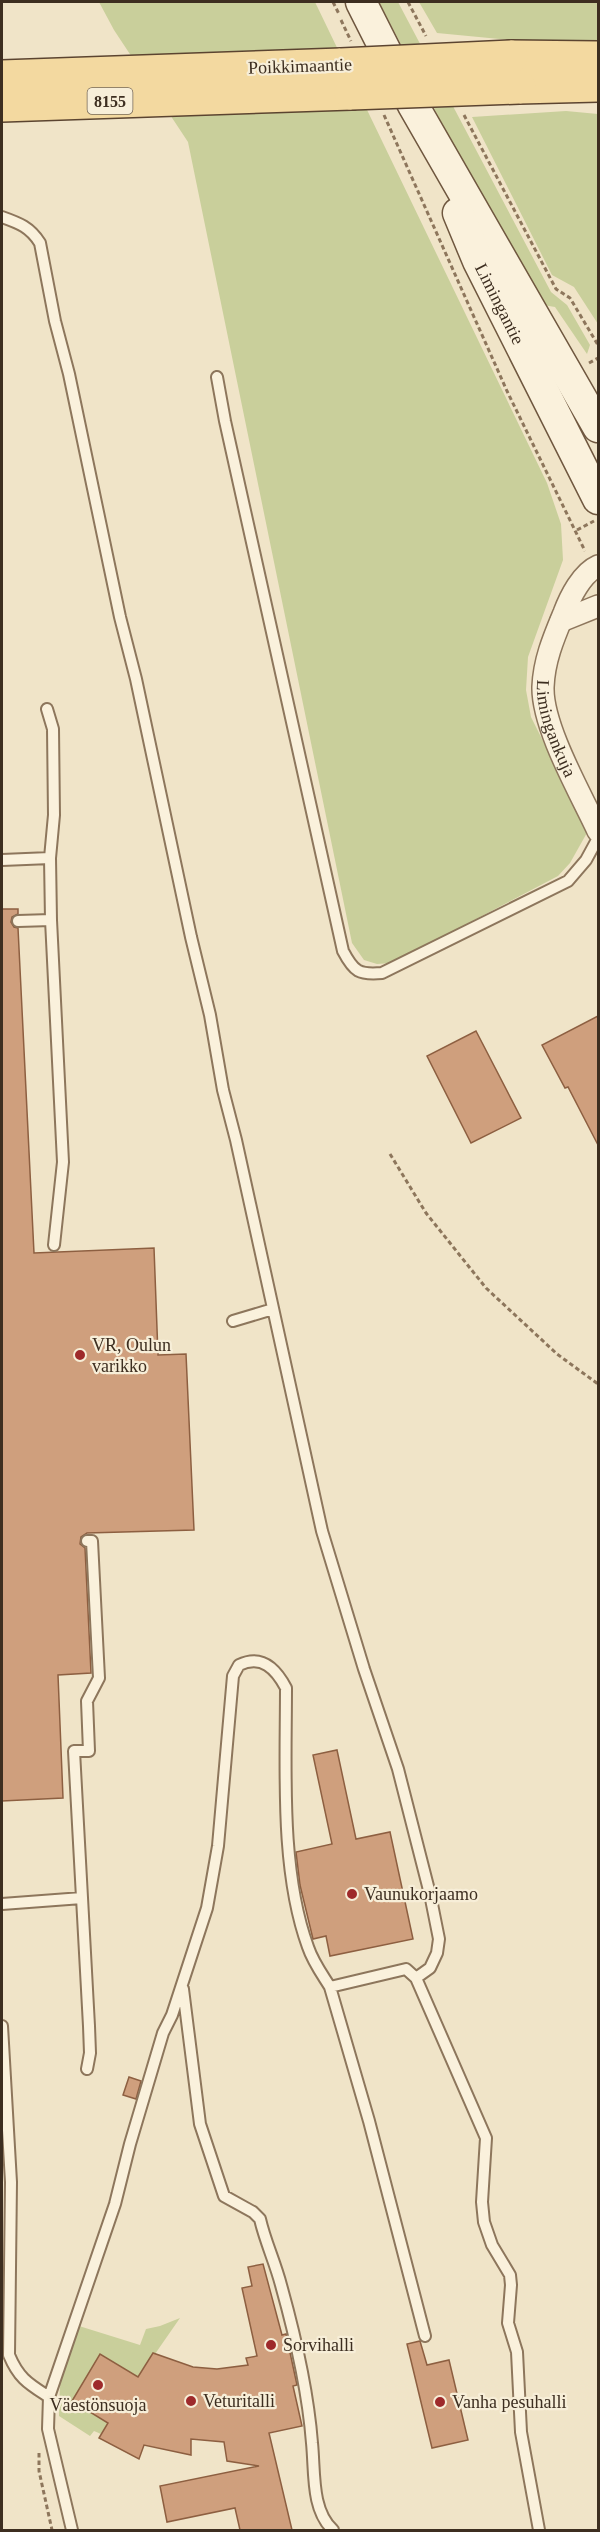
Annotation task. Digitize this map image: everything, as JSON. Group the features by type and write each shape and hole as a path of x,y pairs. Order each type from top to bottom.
{"main road":[{"name":"Limingantie","path":"361,2 413,105 598,428"},
{"name":"Poikkimaantie","path":"2,77 216,83 346,79 515,72 598,58"},
{"name":"Poikkimaantie","path":"515,72 598,85"},
{"name":"Poikkimaantie","path":"2,105 216,83"},
{"name":"Limingantie","path":"413,105 477,261 598,499"}],"street":[{"name":"Limingankuja","path":"598,566 571,596 551,642 543,688 546,712 598,831"},
{"path":"561,621 598,606"}],"lane":[{"path":"2,217 23,224 33,232 40,243 120,617 210,1015 223,1090 322,1531 364,1669 398,1769 430,1894 439,1939 437,1953 430,1968 416,1978"},
{"path":"217,377 341,939 352,968 366,975 382,974 568,881 586,860 598,838"},
{"path":"47,709 52,729 54,815 50,858 51,920 63,1162 54,1245"},
{"path":"2,860 50,858"},
{"path":"18,921 51,920"},
{"path":"233,1321 273,1309"},
{"path":"87,1541 92,1541 99,1678 87,1701 89,1751 74,1751 89,2026 90,2053 87,2069"},
{"path":"72,2530 48,2429 49,2397 115,2204 163,2033 207,1908 218,1846 233,1676 239,1665 246,1662 268,1664 277,1671 286,1688 288,1857 305,1940 316,1965 330,1987 369,2121 425,2336"},
{"path":"2,1904 82,1898"},
{"path":"330,1987 406,1969 416,1978 486,2138 483,2222 492,2246 510,2275 508,2323 517,2352 521,2432 539,2530"},
{"path":"182,1984 200,2124 224,2196 253,2212 260,2219 281,2284 298,2361 311,2427 318,2504 324,2522 333,2530"},
{"path":"2,2026 11,2182 9,2355 16,2372 26,2382 49,2397"}],"path":[{"path":"408,2 430,44"},
{"path":"461,109 556,289 570,298 598,345"},
{"path":"587,364 598,358"},
{"path":"577,530 598,519"},
{"path":"390,1154 426,1213 486,1288 556,1354 598,1384"}],"green space":[{"path":"99,2 315,2 547,483 561,524 563,560 528,657 526,690 531,717 588,831 570,863 558,876 392,963 377,964 364,960 352,943 188,142 114,30"},
{"path":"379,2 398,2 551,292 567,305 590,345 587,354 555,307 543,305 531,295"},
{"path":"419,2 598,2 598,44 542,43 437,33"},
{"path":"566,111 598,114 598,324 574,287 552,275 472,117"},
{"path":"180,2318 155,2354 153,2353 101,2434 94,2431 90,2436 59,2416 60,2383 79,2326 140,2345 146,2329"}],"building":[{"name":"VR, Oulun varikko","path":"2,909 18,909 18,914 12,917 11,922 14,927 18,928 34,1253 154,1248 158,1355 186,1354 194,1530 87,1533 81,1537 80,1544 85,1548 91,1673 58,1675 63,1798 2,1801"},
{"path":"598,1016 598,1145 568,1087 565,1088 542,1045"},
{"path":"476,1031 521,1118 471,1143 427,1056"},
{"name":"Vaunukorjaamo","path":"337,1750 356,1839 390,1832 413,1939 330,1956 326,1936 313,1939 300,1885 296,1852 332,1844 313,1755"},
{"path":"129,2077 141,2081 136,2099 123,2095"},
{"path":"263,2264 282,2335 286,2334 297,2385 293,2386 302,2426 269,2433 292,2530 240,2530 235,2508 167,2522 160,2486 259,2466 227,2461 224,2442 191,2439 191,2455 144,2445 139,2459 99,2438 108,2423 72,2401 100,2354 138,2377 153,2353 193,2367 217,2369 248,2365 246,2358 257,2356 242,2288 252,2286 248,2267"},
{"name":"Vanha pesuhalli","path":"420,2341 427,2365 449,2360 468,2440 432,2448 407,2344"}],"place":[{"name":"VR, Oulun varikko","path":"80,1355"},
{"name":"Vaunukorjaamo","path":"352,1894"},
{"name":"Sorvihalli","path":"271,2345"},
{"name":"Väestönsuoja","path":"98,2385"},
{"name":"Veturitalli","path":"191,2401"},
{"name":"Vanha pesuhalli","path":"440,2402"}]}
